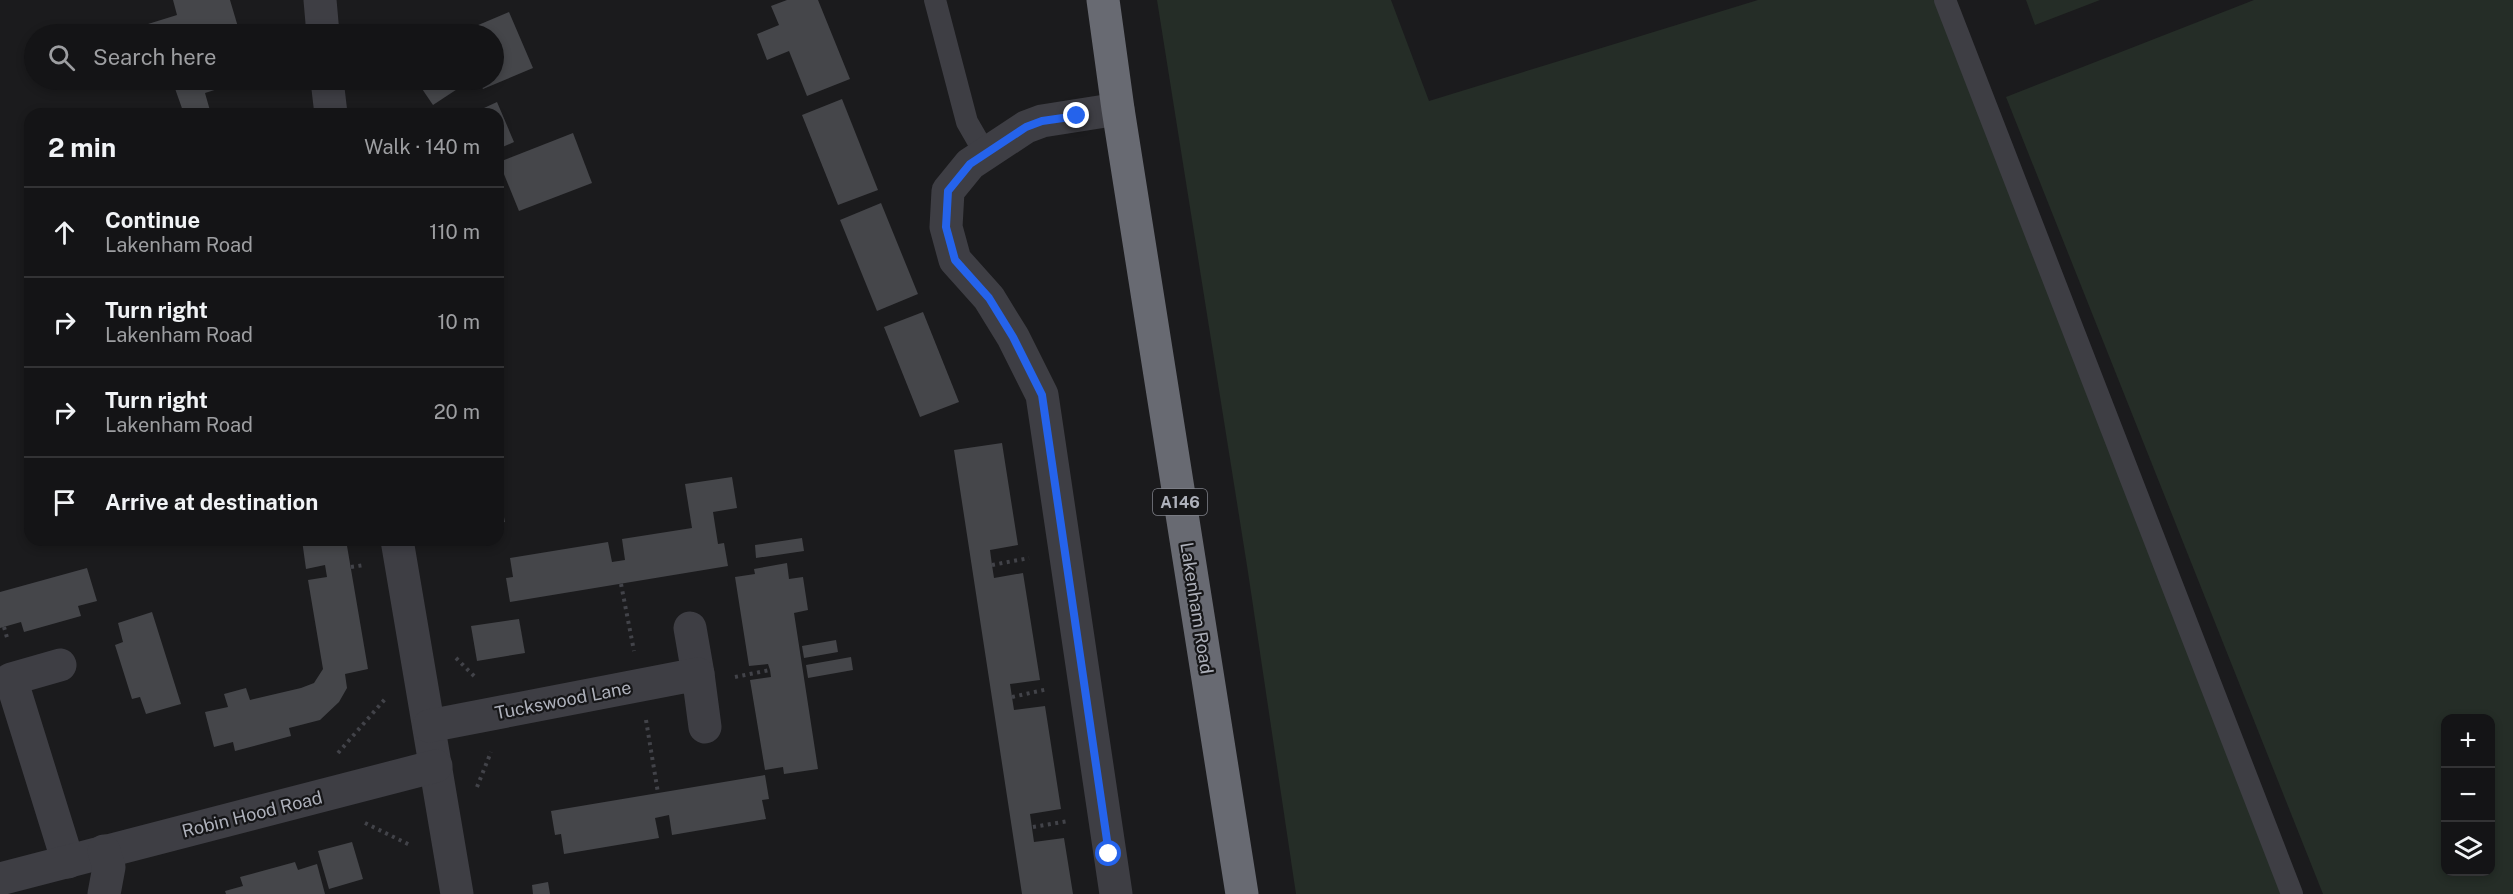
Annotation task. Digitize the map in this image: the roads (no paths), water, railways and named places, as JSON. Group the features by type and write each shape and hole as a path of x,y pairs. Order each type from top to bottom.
{"highway":[{"name":"Lakenham Road","path":"1103,0 1118,109 1242,894"}],"street":[{"path":"320,0 322,24"},
{"path":"328,90 330,108"},
{"path":"1116,894 1042,395 1013,337 989,298 955,260 946,227 948,191 970,164 1026,127 1042,121 1118,109"},
{"path":"398,546 457,894"},
{"path":"690,628 705,727"},
{"path":"60,665 5,680 68,862"},
{"name":"Tuckswood Lane","path":"429,726 698,674"},
{"name":"Robin Hood Road","path":"0,879 436,766"},
{"path":"104,851 109,867 104,894"}],"lane":[{"path":"935,0 967,122 986,155"},
{"path":"1945,0 2292,894"}]}
